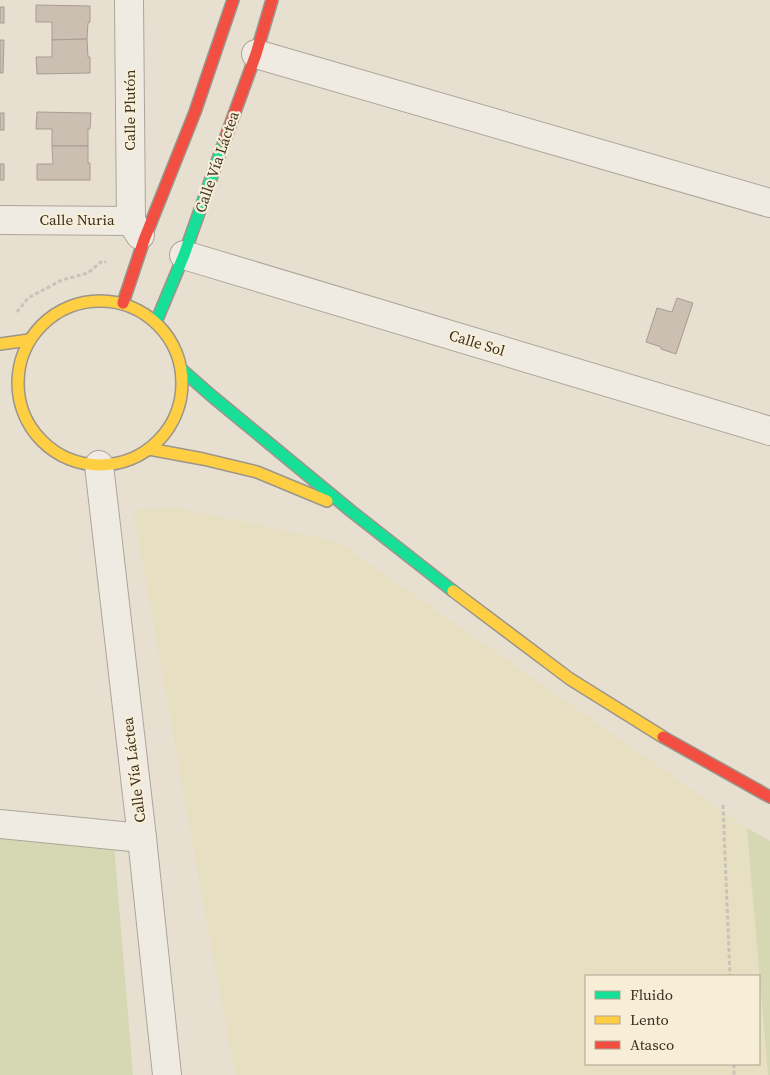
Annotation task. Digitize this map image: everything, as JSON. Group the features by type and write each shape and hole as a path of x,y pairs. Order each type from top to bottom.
{"main road":[{"path":"123,303 134,271 137,231 195,112 233,0"},
{"name":"Calle Vía Láctea","path":"156,322 184,255 256,54 272,0"},
{"path":"9,405 26,420 45,444 70,460 99,466 126,462 149,449 170,426 181,399 181,370 173,344 156,322 140,311 123,303 96,300 70,306 47,320 29,340 17,380 26,420"},
{"path":"0,344 29,340"},
{"path":"181,370 448,588 570,679 664,737 770,797"},
{"path":"149,449 203,459 256,472 352,511"}],"street":[{"name":"Calle Plutón","path":"130,0 137,231"},
{"path":"256,54 770,204"},
{"name":"Calle Nuria","path":"0,220 137,231"},
{"name":"Calle Sol","path":"184,255 770,431"},
{"name":"Calle Vía Láctea","path":"99,466 167,1075"},
{"path":"0,824 142,838"}],"path":[{"path":"12,318 28,298 62,280 88,273 102,261 134,271"},
{"path":"722,770 730,975"}],"shaded area":[{"path":"173,507 337,541 747,828 759,975 585,975 585,1065 760,1065 760,981 768,1075 235,1075 133,510"}],"green space":[{"path":"747,828 770,841 770,1075 768,1075"},
{"path":"0,837 114,844 133,1075 0,1075"}],"building":[{"path":"36,5 90,6 87,39 52,40 52,22 36,22"},
{"path":"0,7 4,7 4,23 0,23"},
{"path":"87,39 90,73 37,74 36,57 52,57 52,40"},
{"path":"0,40 4,40 3,73 0,73"},
{"path":"37,112 91,113 90,129 88,129 88,146 52,146 52,129 36,129"},
{"path":"0,113 4,113 4,130 0,130"},
{"path":"52,146 88,146 90,180 37,180 37,164 53,164"},
{"path":"0,164 4,164 4,180 0,180"},
{"path":"677,298 693,303 676,354 646,342 657,308 672,312"}],"traffic: fast":[{"path":"156,322 184,255 224,142"},
{"path":"181,369 351,511 453,591"}],"traffic: slow":[{"path":"100,301 124,305 145,315 158,325 168,338 178,359 182,383 178,407 168,428 158,441 145,451 124,461 100,465 76,461 55,451 42,441 32,428 22,407 18,383 22,359 32,338 42,325 55,315 76,305 100,301"},
{"path":"0,344 29,340"},
{"path":"149,449 257,472 327,501"},
{"path":"453,591 570,679 663,737"}],"traffic: jam":[{"path":"123,303 144,240 195,112 233,0"},
{"path":"224,142 256,54 272,0"},
{"path":"663,737 770,797"}]}
